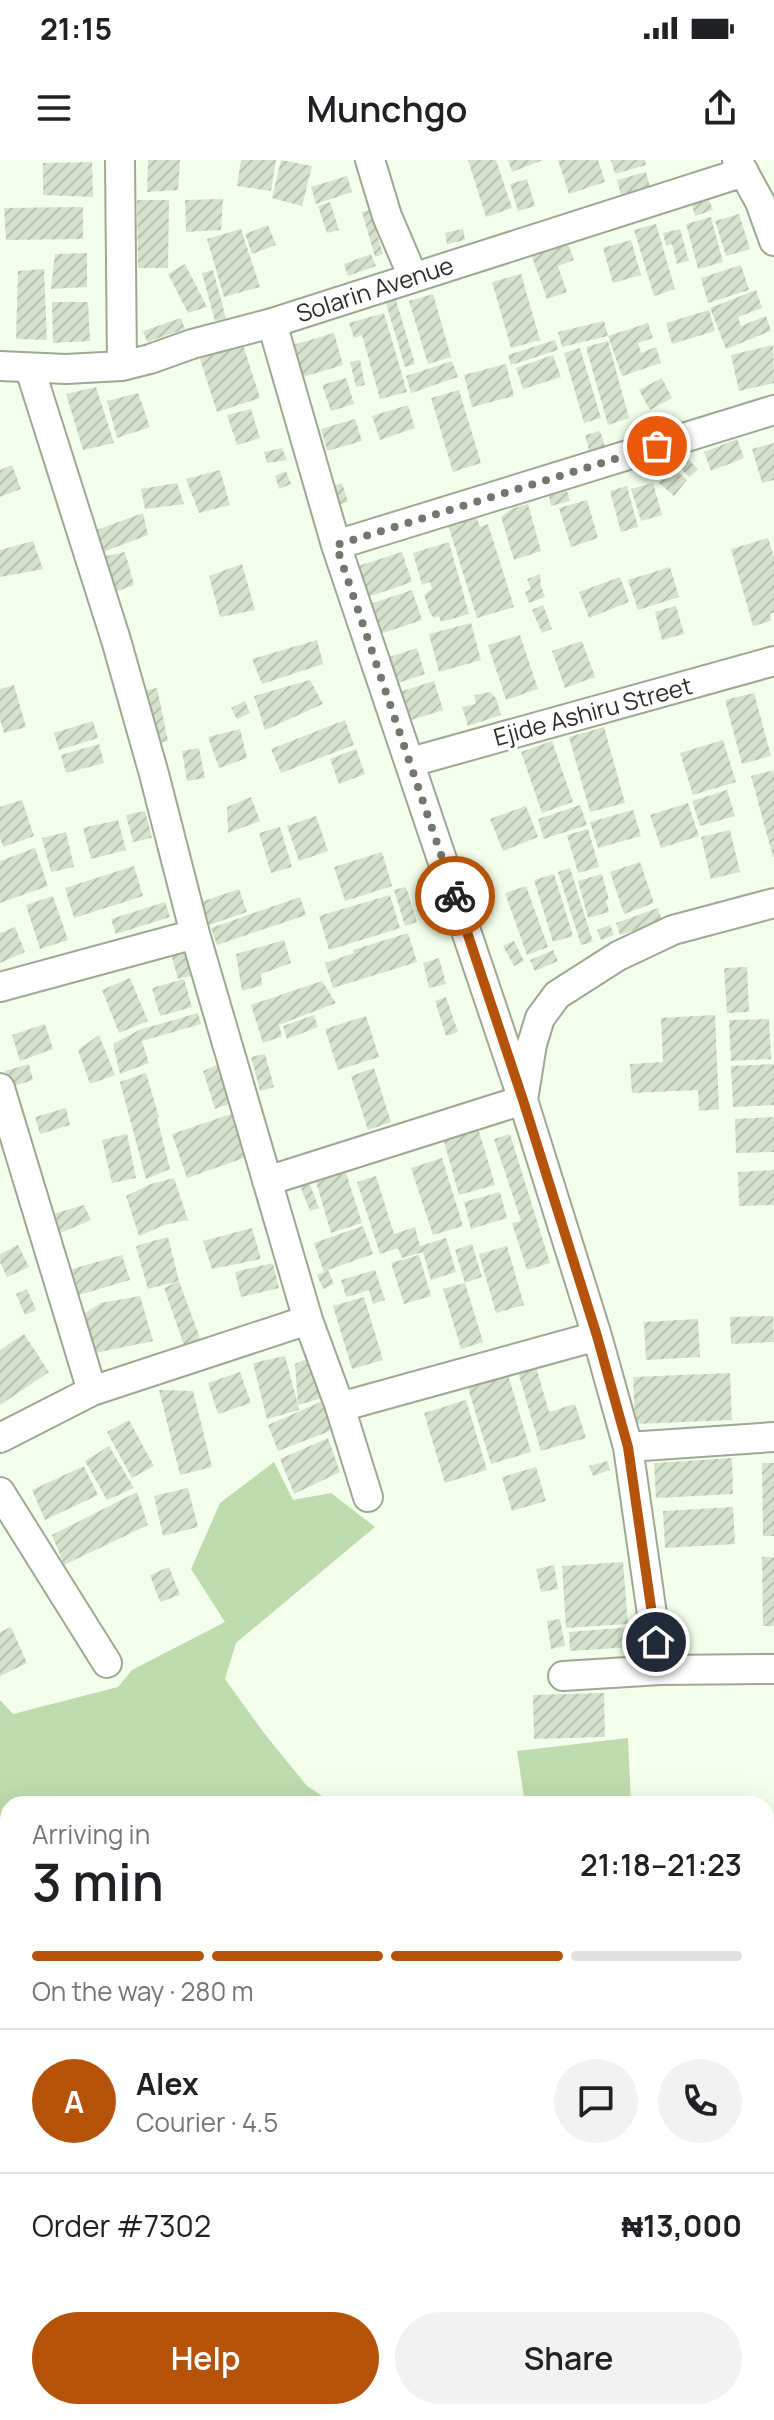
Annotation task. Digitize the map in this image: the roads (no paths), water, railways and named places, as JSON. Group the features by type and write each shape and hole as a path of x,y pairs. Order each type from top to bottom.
{"street":[{"path":"120,160 122,366"},
{"path":"370,160 387,216 413,277"},
{"path":"740,166 767,204 774,241"},
{"name":"Solarin Avenue","path":"0,366 30,369 122,366 150,359 413,277 740,166"},
{"path":"272,323 336,545 523,1100 597,1336 628,1447 660,1670"},
{"path":"30,369 116,640 195,934 308,1320 368,1497"},
{"path":"336,545 774,410"},
{"name":"Ejide Ashiru Street","path":"411,762 774,661"},
{"path":"523,1100 532,1044 540,1018 557,995 618,956 673,930 774,903"},
{"path":"0,987 195,934"},
{"path":"0,1088 92,1391"},
{"path":"267,1181 523,1100"},
{"path":"0,1438 92,1391 308,1320"},
{"path":"340,1407 597,1336"},
{"path":"628,1447 774,1437"},
{"path":"0,1492 107,1663"},
{"path":"563,1676 660,1670 774,1669"}]}
